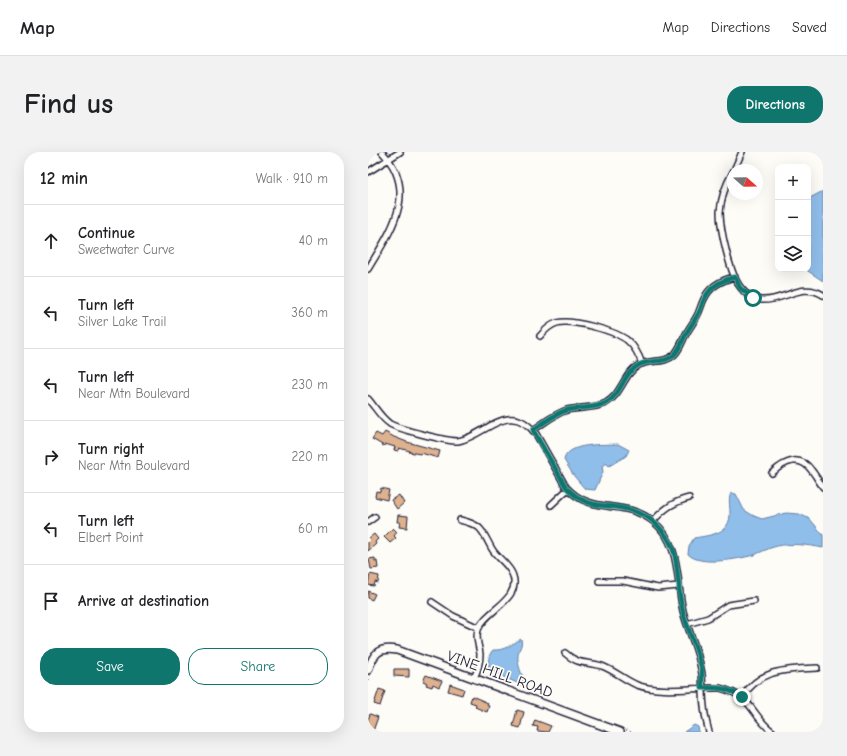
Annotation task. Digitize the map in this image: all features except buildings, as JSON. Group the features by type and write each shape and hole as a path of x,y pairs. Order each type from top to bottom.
{"street":[{"path":"368,269 385,242 398,211 400,196 399,184 389,160 382,152"},
{"path":"368,172 400,152"},
{"path":"736,164 742,152"},
{"path":"727,183 724,189 720,213 721,226 735,277 740,288 746,294 761,300 806,290 813,290 823,295"},
{"path":"533,430 566,410 597,406 606,403 619,391 632,370 642,364 661,362 674,355 679,349 686,334 698,315 705,297 711,289 724,280 735,277"},
{"path":"540,336 551,326 566,322 610,331 619,334 634,346 642,364"},
{"path":"368,399 381,415 390,423 399,428 444,440 459,441 502,420 510,419 525,423 533,430 568,489 580,500 599,506 620,507 632,510 642,514 661,528 673,548 687,624 702,669 704,711 709,732"},
{"path":"772,473 786,462 798,461 809,467 823,487"},
{"path":"551,505 568,489"},
{"path":"653,521 672,504 689,498"},
{"path":"368,522 375,516"},
{"path":"460,520 480,528 492,549 510,570 514,582 511,594 479,628 477,636 480,655 474,678"},
{"path":"599,581 623,581 658,588 679,586"},
{"path":"687,624 708,618 728,605 754,601"},
{"path":"432,602 453,616 479,628"},
{"name":"VINE HILL ROAD","path":"370,656 378,651 397,650 611,730 620,732"},
{"path":"565,654 575,661 608,668 627,681 645,687 663,689 720,688 729,690 742,697 752,706 762,722 773,732"},
{"path":"368,670 370,656"},
{"path":"742,697 753,683 769,674 778,671 817,668"}],"water":[{"path":"823,191 823,281 810,272 811,272 811,197"},
{"path":"618,444 629,450 626,456 609,466 606,463 602,466 603,472 595,490 585,489 574,476 564,460 567,454 579,447"},
{"path":"731,493 736,494 744,510 762,519 786,513 799,514 810,519 823,535 823,548 806,545 782,545 754,555 729,560 710,561 694,558 688,554 689,546 694,538 719,532 727,525 730,512 729,500"},
{"path":"521,639 522,643 518,653 518,662 526,684 523,686 489,669 488,664 489,656 493,650 504,648"},
{"path":"694,725 698,727 699,732 684,732"}],"route":[{"path":"742,697 729,690 720,688 702,688 702,669 679,592 678,571 673,548 661,528 642,514 632,510 620,507 599,506 580,500 566,487 533,430 566,410 588,408 606,403 619,391 632,370 642,364 661,362 674,355 679,349 686,334 698,315 705,297 717,284 735,277 740,288 753,298"}]}
